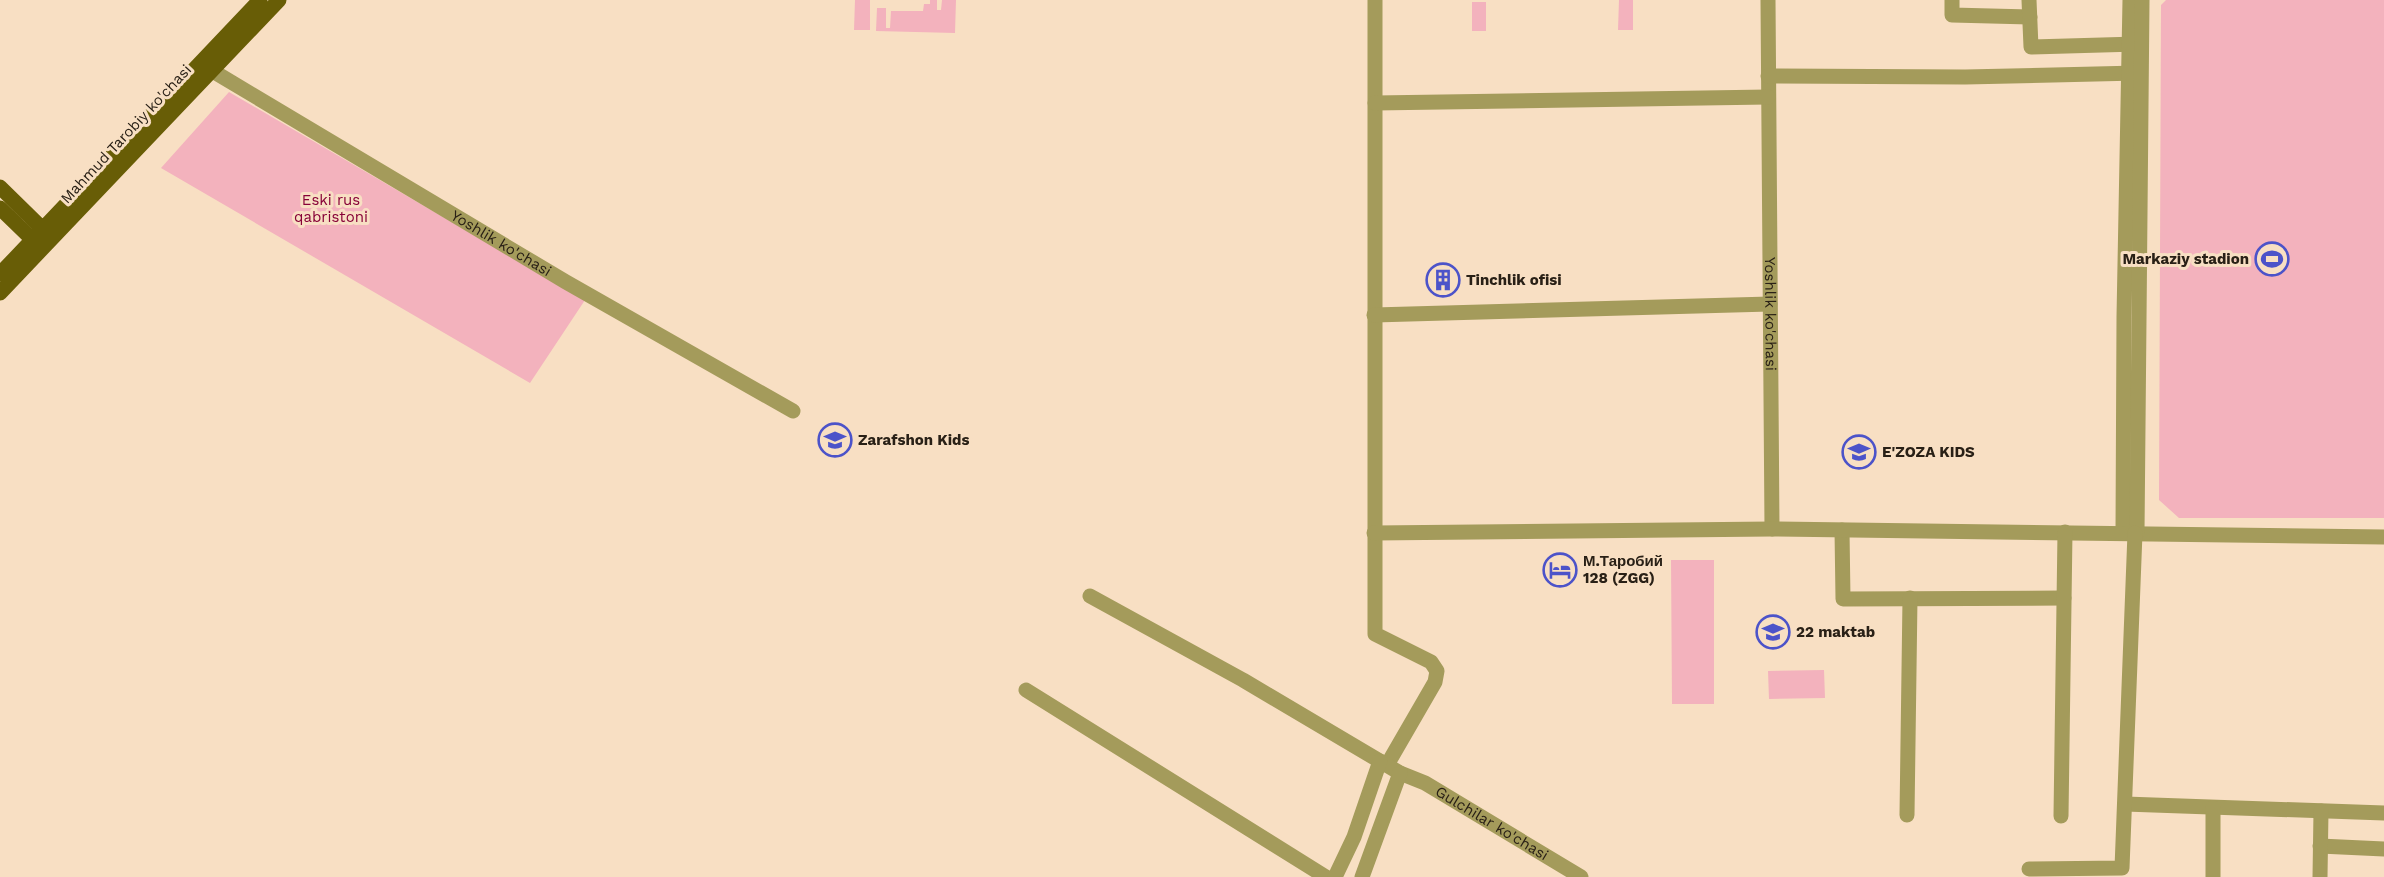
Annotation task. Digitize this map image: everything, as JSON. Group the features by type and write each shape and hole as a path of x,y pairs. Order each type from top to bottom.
{"main road":[{"name":"Mahmud Tarobiy ko'chasi","path":"0,293 42,239 59,212 261,0"},
{"name":"Mahmud Tarobiy ko'chasi","path":"0,274 18,255 42,239 279,0"},
{"path":"0,187 19,216 42,239"},
{"path":"0,208 19,216 59,212"},
{"path":"18,255 19,216"}],"street":[{"path":"1335,877 1389,766 1435,682 1437,671 1431,662 1375,634 1375,0"},
{"name":"Yoshlik ko'chasi","path":"1768,0 1772,529"},
{"path":"1952,0 1952,15 2030,17"},
{"path":"2029,0 2031,47 2135,44"},
{"path":"2029,869 2122,868 2132,533 2124,317 2135,73 2135,44 2130,0"},
{"path":"2135,44 2142,0"},
{"name":"Yoshlik ko'chasi","path":"211,70 556,276 793,411"},
{"path":"1768,76 1965,77 2135,73"},
{"path":"1375,103 1768,98"},
{"path":"1374,315 1770,304"},
{"path":"1374,533 1772,529 2384,537"},
{"path":"1842,530 1843,599 2064,598"},
{"path":"2061,816 2065,532"},
{"name":"Gulchilar ko'chasi","path":"1090,596 1243,680 1389,766 1425,783 1581,877"},
{"path":"1907,815 1910,598"},
{"path":"1026,690 1326,877"},
{"path":"1362,877 1389,766"},
{"path":"2125,804 2384,813"},
{"path":"2212,877 2213,808"},
{"path":"2320,877 2321,812"},
{"path":"2320,846 2384,849"}],"green space":[{"path":"855,0 870,0 870,30 854,30"},
{"path":"930,0 937,0 937,10 941,10 942,0 956,0 955,33 876,31 877,8 886,8 886,28 890,28 891,11 923,11 924,4 930,4"},
{"path":"1619,0 1633,0 1633,30 1618,30"},
{"name":"Markaziy stadion","path":"2166,0 2384,0 2384,518 2179,518 2159,500 2161,5"},
{"path":"1472,2 1486,2 1486,31 1472,31"},
{"name":"Eski rus qabristoni","path":"229,92 585,300 530,383 161,168"},
{"path":"1671,560 1714,560 1714,704 1672,704"},
{"path":"1824,670 1825,698 1769,699 1768,671"}],"place":[{"name":"Markaziy stadion","path":"2272,259"},
{"name":"Tinchlik ofisi","path":"1443,280"},
{"name":"Zarafshon Kids","path":"835,440"},
{"name":"E'ZOZA KIDS","path":"1859,452"},
{"name":"М.Таробий 128 (ZGG)","path":"1560,570"},
{"name":"22 maktab","path":"1773,632"}]}
